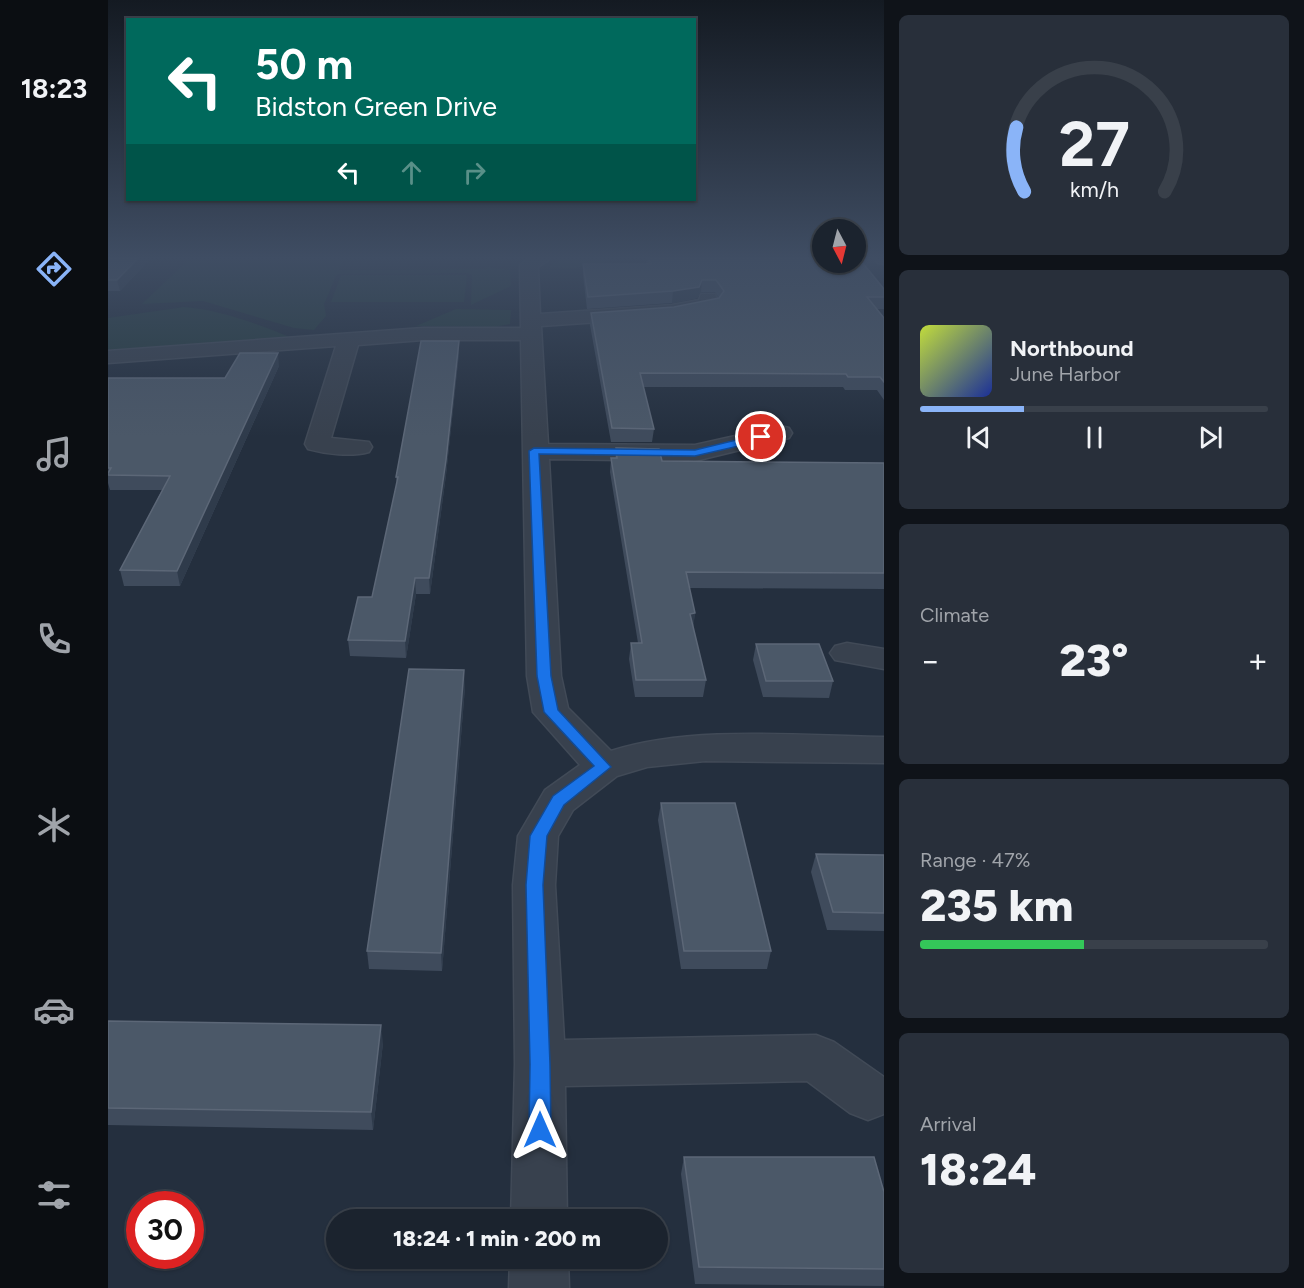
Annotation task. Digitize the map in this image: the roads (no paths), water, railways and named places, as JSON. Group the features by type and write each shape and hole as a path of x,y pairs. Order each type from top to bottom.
{"street":[{"path":"531,316 534,451 544,676 551,712 604,767"},
{"path":"108,357 532,328 630,316"},
{"path":"349,339 317,444 360,447"},
{"path":"534,451 695,453 780,433"},
{"path":"847,654 884,658"},
{"path":"539,1209 540,1064 534,885 538,836 559,800 604,767 644,754 705,748 884,750"},
{"path":"540,1064 816,1058 868,1096"},
{"path":"539,1269 539,1288"}]}
